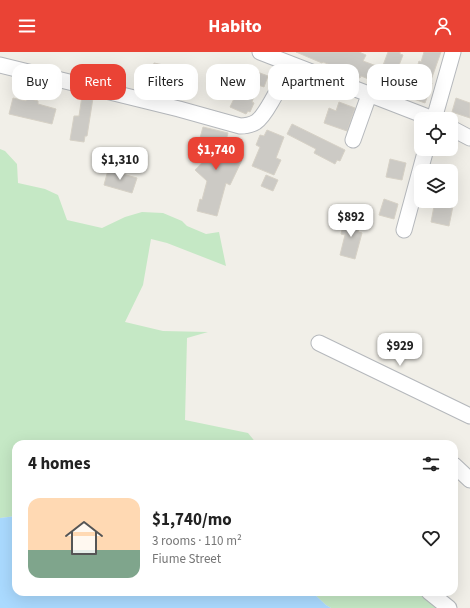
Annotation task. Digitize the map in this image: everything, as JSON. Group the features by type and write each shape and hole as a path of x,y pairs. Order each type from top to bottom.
{"street":[{"path":"260,52 291,64"},
{"path":"435,112 454,52"},
{"path":"0,65 179,109 240,126 246,126 256,122 272,100"},
{"path":"353,140 367,100"},
{"path":"382,100 414,112"},
{"path":"458,132 470,138"},
{"path":"404,230 424,156"},
{"path":"319,343 470,416"},
{"path":"458,469 470,480"},
{"path":"435,596 449,608"}],"green space":[{"path":"0,149 5,151 17,164 18,183 45,189 58,195 67,220 102,228 125,217 142,212 163,213 206,234 219,232 226,266 167,243 151,239 143,285 125,322 163,331 208,332 187,338 185,420 248,433 254,440 12,440 12,516 0,518"},
{"path":"316,596 436,596 451,608 331,608"}],"water":[{"path":"12,516 12,596 316,596 331,608 0,608 0,518"}],"building":[{"path":"296,52 359,52 366,55 363,61 371,64 367,64 367,78 361,76 359,78 359,64 322,63"},
{"path":"388,52 400,52 400,54 403,55 400,64 384,64"},
{"path":"424,52 441,52 432,77 432,64 418,64 419,61 421,62"},
{"path":"260,73 268,76 264,87 260,86"},
{"path":"456,98 470,103 470,118 458,114 458,112 452,112"},
{"path":"12,100 34,100 38,101 38,104 56,109 52,124 9,114"},
{"path":"81,100 93,100 87,136 85,136 84,142 70,140 74,116 79,116"},
{"path":"233,100 253,100 252,102 254,103 250,112 248,111 246,114 230,107"},
{"path":"416,100 426,100 425,103"},
{"path":"339,102 355,108 347,131 324,123 329,108 336,111"},
{"path":"292,124 345,150 340,161 337,160 335,164 314,153 316,149 287,134"},
{"path":"203,127 228,133 223,151 242,160 230,185 226,183 217,216 197,211 200,199 202,200 207,181 195,170 218,146 207,143 208,140 200,138"},
{"path":"267,130 284,137 276,158 281,160 274,175 252,166 260,147 256,145 260,135 264,136"},
{"path":"390,159 406,163 402,180 386,177"},
{"path":"108,170 137,178 132,193 104,185"},
{"path":"266,175 278,180 273,191 261,186"},
{"path":"384,199 398,204 394,219 379,215"},
{"path":"434,208 453,208 449,226 431,222"},
{"path":"345,218 361,222 358,232 362,233 355,259 340,255 345,235 341,234"}]}
